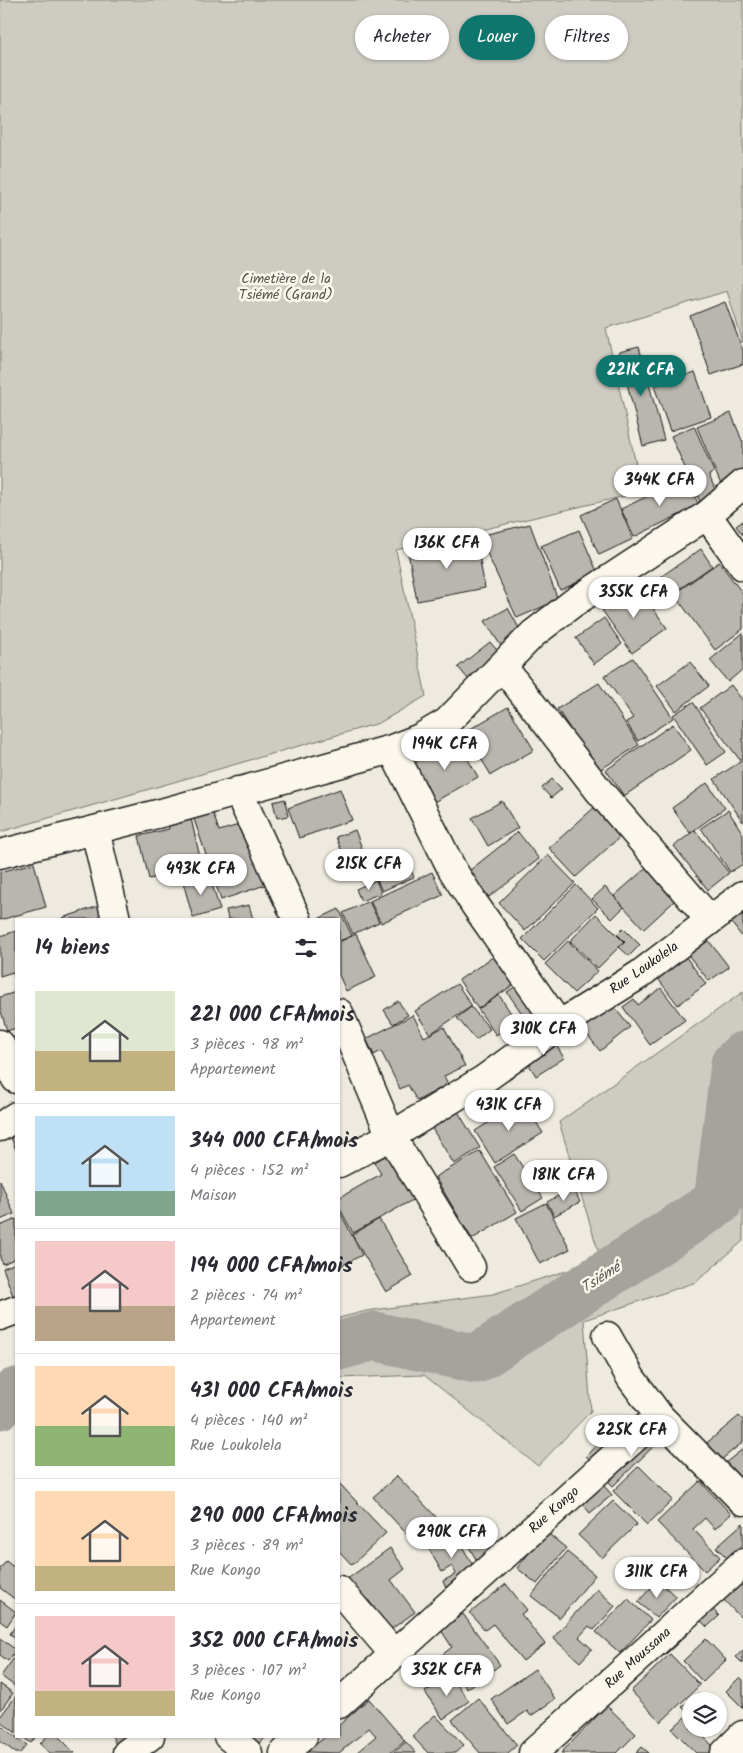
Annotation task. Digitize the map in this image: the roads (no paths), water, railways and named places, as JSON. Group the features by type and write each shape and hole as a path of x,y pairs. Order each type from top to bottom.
{"street":[{"path":"0,854 392,749 420,738 448,722 533,634 573,603 706,515 743,484"},
{"path":"706,515 743,566"},
{"path":"503,667 600,792 710,920"},
{"path":"392,749 452,869 475,906 559,1025"},
{"path":"238,791 297,918"},
{"path":"95,830 116,918"},
{"name":"Rue Loukolela","path":"340,1162 390,1136 483,1080 559,1025 639,975 743,895"},
{"path":"340,1015 390,1136 471,1267"},
{"path":"0,1044 15,1077"},
{"path":"0,1127 15,1117"},
{"path":"0,1316 15,1310"},
{"path":"607,1336 631,1378 659,1416 743,1502"},
{"name":"Rue Kongo","path":"340,1703 659,1416"},
{"name":"Rue Moussana","path":"533,1753 743,1563"},
{"path":"340,1591 395,1655"},
{"path":"726,1753 743,1735"},
{"path":"127,1753 147,1738"},
{"path":"230,1738 248,1753"},
{"path":"284,1753 301,1738"}],"waterway":[{"name":"Tsiémé","path":"340,1346 374,1336 476,1359 718,1202 735,1064 743,1056"},
{"name":"Tsiémé","path":"0,1405 15,1393"}],"park label":[{"name":"Cimetière de la Tsiémé (Grand)","path":"286,288"}]}
